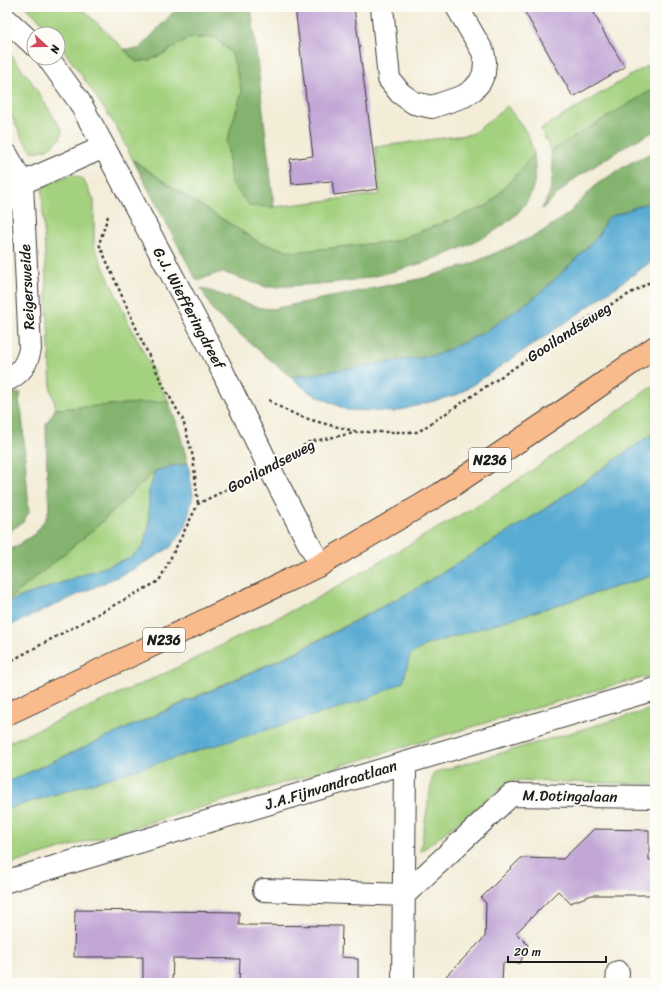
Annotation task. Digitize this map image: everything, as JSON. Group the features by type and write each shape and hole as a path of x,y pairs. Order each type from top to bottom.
{"main road":[{"name":"N236","path":"7,714 320,565 440,494 655,347"}],"street":[{"path":"382,7 389,79 400,93 414,103 432,107 464,96 473,90 480,82 484,72 485,62 483,52 457,7"},
{"path":"7,20 26,38"},
{"name":"G.J. Wiefferingdreef","path":"54,66 79,101 104,146 218,362 269,467 320,565"},
{"path":"22,183 104,146"},
{"name":"Reigersweide","path":"7,155 22,183 30,349 28,359 23,368 15,376 7,380"},
{"name":"J.A.Fijnvandraatlaan","path":"7,881 655,689"},
{"path":"403,983 405,763"},
{"name":"M.Dotingalaan","path":"404,895 511,795 655,797"},
{"path":"264,890 404,895"}],"path":[{"path":"7,663 159,581 198,504 193,457 183,420 164,387 141,339 99,244 109,216"},
{"name":"Gooilandseweg","path":"198,504 269,467 309,442 359,432 418,432 598,312 655,278"},
{"path":"265,397 277,406 307,419 359,432"}],"green space":[{"path":"26,7 80,7 136,62 150,60 165,53 187,39 215,37 232,54 242,92 227,141 231,183 250,206 274,207 380,194 375,147 472,134 507,106 528,135 534,154 489,205 395,241 294,252 260,243 184,195 133,160 115,125 66,54 66,26 46,26"},
{"path":"178,7 251,7 274,207 250,206 231,183 227,141 242,92 232,54 214,37 187,39 165,53 150,60 136,62 124,49 139,49"},
{"path":"645,7 655,7 655,26"},
{"path":"7,50 29,78 62,130 60,139 47,149 35,152 31,150 22,138 7,106"},
{"path":"655,61 655,88 551,151 541,129"},
{"path":"655,88 655,131 627,145 573,180 542,209 550,192 553,174 551,151"},
{"path":"655,151 655,200 607,218 598,236 538,295 485,332 437,355 291,377 218,316 212,309 201,288 261,308 272,309 424,278 468,265 537,235 568,214 597,184 630,163"},
{"path":"534,154 535,178 527,201 514,216 496,230 474,242 423,263 375,276 355,280 273,287 266,287 225,273 218,273 197,281 133,160 184,195 260,243 294,252 395,241 489,205"},
{"path":"72,174 83,179 94,200 94,246 127,319 168,401 55,409 51,390 42,190 46,184"},
{"path":"655,384 655,432 540,512 416,589 295,652 7,782 7,743 170,671 319,597 503,490 596,427"},
{"path":"21,393 19,401 22,414 29,512 23,522 7,533 7,394"},
{"path":"168,401 178,426 188,464 155,471 94,529 7,601 7,552 36,533 46,518 49,509 46,424 55,409"},
{"path":"155,471 149,492 149,526 143,547 130,558 7,602 94,529"},
{"path":"655,575 655,675 610,686 7,865 7,809 279,725 403,682 410,655 426,645"},
{"path":"655,708 655,784 511,781 420,852 433,773"}],"water":[{"path":"655,200 655,259 571,319 459,394 394,412 347,410 309,392 291,377 437,355 485,332 538,295 598,236 607,218"},
{"path":"655,432 655,575 426,645 410,655 403,682 368,699 7,809 7,782 295,653 416,589 540,512"},
{"path":"188,464 193,495 186,526 171,547 132,570 7,627 7,602 130,558 143,547 149,526 149,492 155,471"}],"building":[{"path":"295,7 354,7 378,189 334,195 332,181 292,184 290,159 313,156"},
{"path":"522,7 591,7 603,31 625,67 573,97"},
{"path":"594,829 649,830 649,860 655,860 655,895 592,895 570,903 558,891 516,933 528,945 520,963 503,963 502,983 439,983 485,937 486,903 481,898 521,858 563,859"},
{"path":"75,910 239,912 239,925 342,926 341,957 358,959 358,983 239,983 240,959 173,958 172,983 143,983 143,957 74,957"}]}
